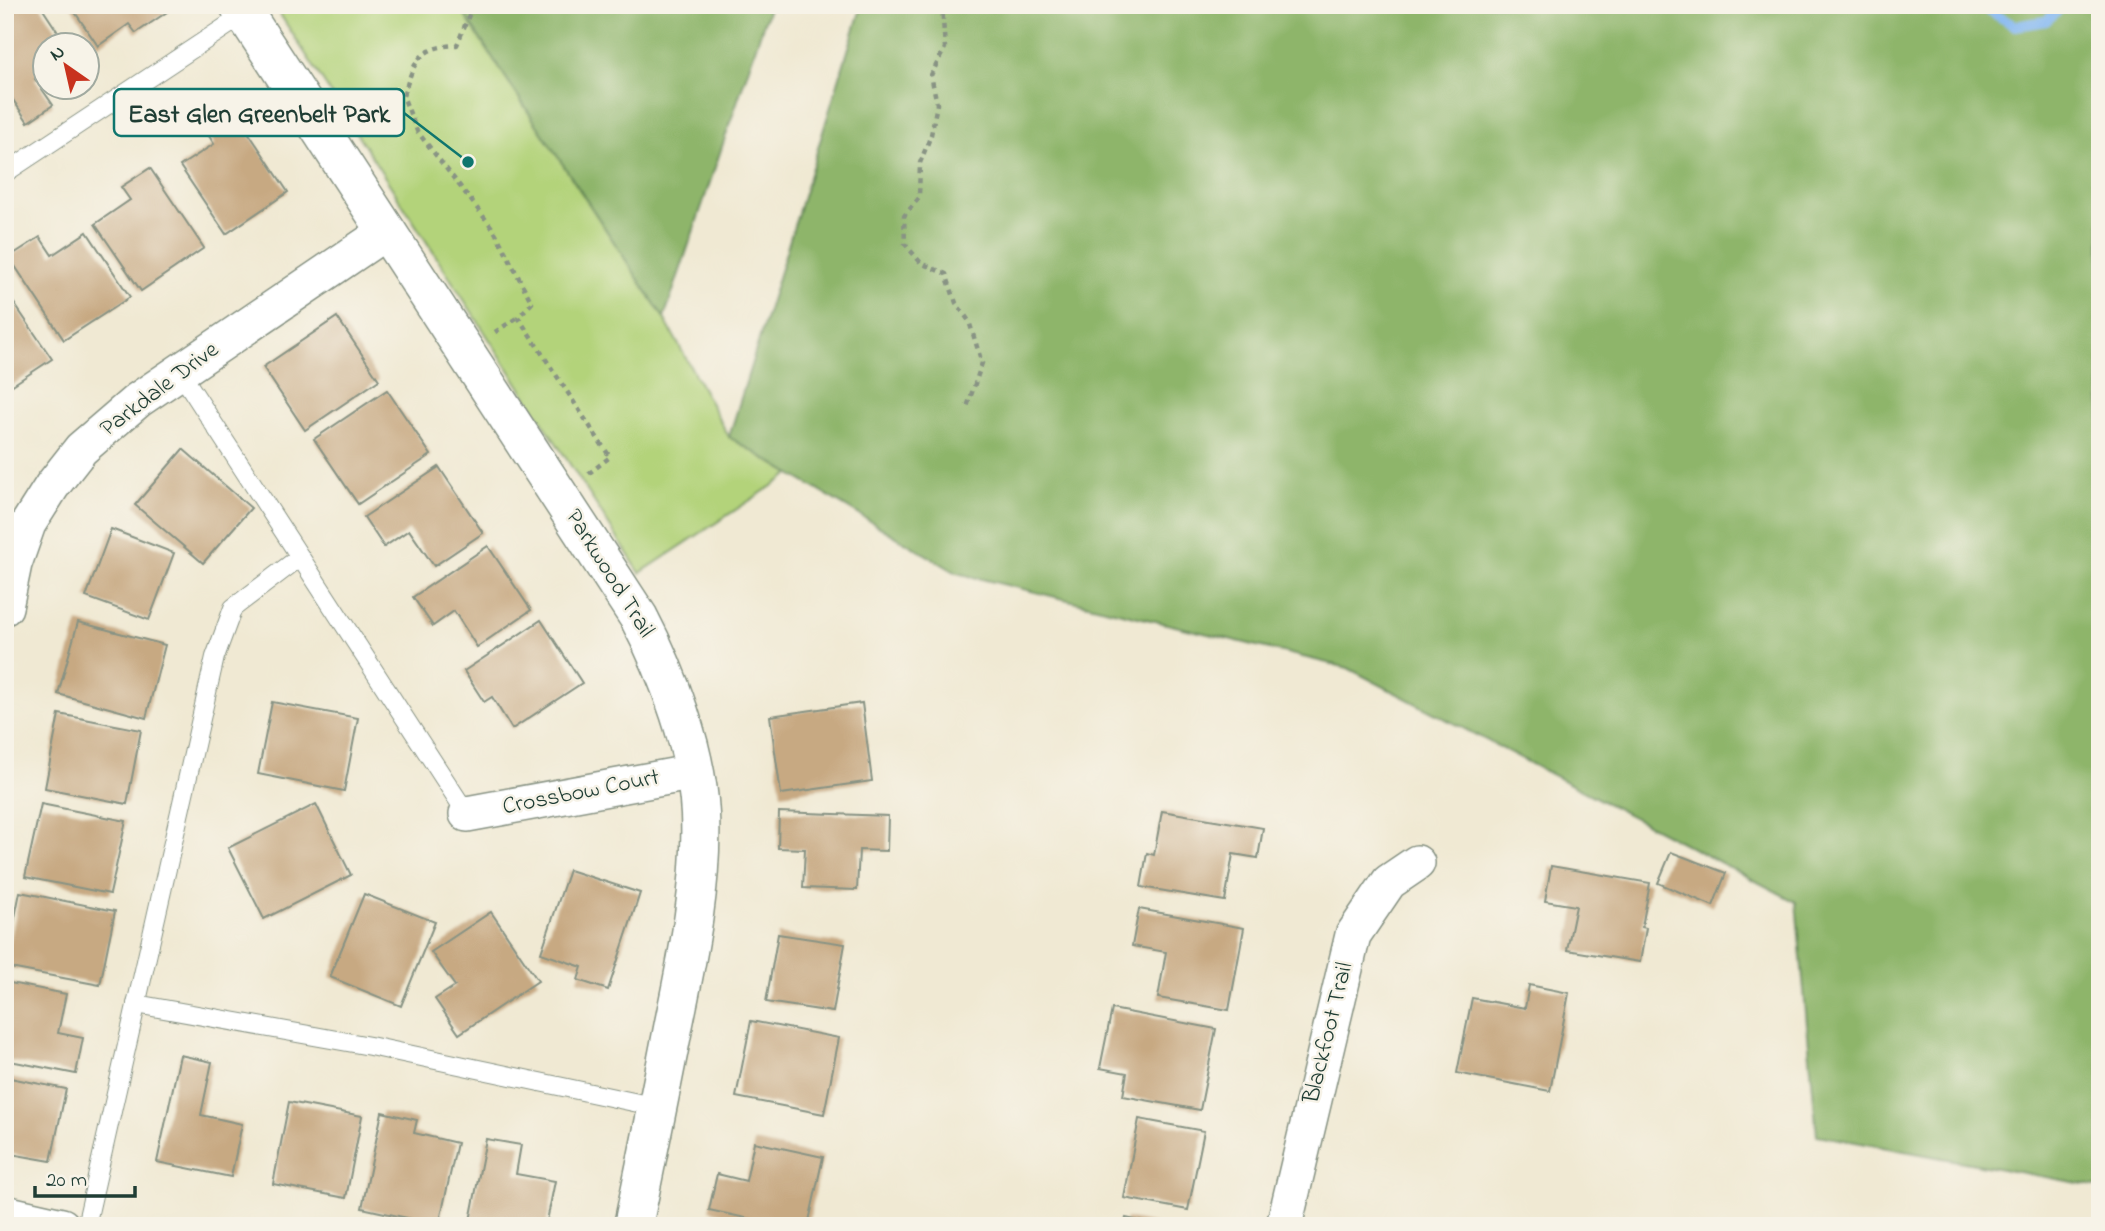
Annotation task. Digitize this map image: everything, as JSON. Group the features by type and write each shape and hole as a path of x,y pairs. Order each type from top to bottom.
{"street":[{"name":"Parkwood Trail","path":"242,10 639,618 659,656 672,691 695,772 700,813 699,856 692,935 633,1226"},
{"name":"Parkdale Drive","path":"5,607 14,564 28,524 52,486 81,449 138,400 387,231"},
{"name":"Crossbow Court","path":"467,814 695,772"},
{"name":"Blackfoot Trail","path":"1284,1226 1353,935 1389,882 1417,863"},
{"path":"5,1213 62,1226"}],"lane":[{"path":"5,173 242,10"},
{"path":"180,372 467,814"},
{"path":"86,1226 215,657 233,608 300,557"},
{"path":"136,1004 370,1046 657,1107"}],"path":[{"path":"473,5 457,45 436,46 415,60 403,96 417,131 494,230 532,303 518,317 610,457 559,495"},
{"path":"942,5 945,48 931,75 937,104 931,135 920,163 919,198 904,216 905,244 920,263 946,274 956,303 969,321 982,363 966,410"}],"green space":[{"path":"274,5 458,5 664,318 729,437 790,474 640,573"},
{"path":"458,5 770,5 664,318"},
{"path":"862,5 2100,5 2100,1187 1817,1135 1796,902 1348,668 957,573 729,437"}],"building":[{"path":"5,5 40,5 58,32 32,32 32,102 51,102 53,105 28,122 5,88"},
{"path":"70,5 163,5 167,12 136,33 129,24 102,43 102,32 88,32"},
{"path":"238,117 288,192 226,234 180,166 214,144 209,136"},
{"path":"150,168 204,248 141,291 95,224 130,200 121,187"},
{"path":"87,232 130,297 64,340 9,257 40,237 52,255"},
{"path":"5,290 52,359 5,390"},
{"path":"337,317 379,380 305,430 263,367"},
{"path":"387,390 431,455 358,504 314,439"},
{"path":"183,449 251,508 203,563 135,505"},
{"path":"439,467 483,533 434,566 409,530 384,547 364,517"},
{"path":"111,529 174,553 149,620 86,597"},
{"path":"488,546 531,610 477,647 454,611 433,626 413,597"},
{"path":"541,620 582,683 512,729 492,697 484,702 464,671"},
{"path":"78,622 165,645 146,718 58,694"},
{"path":"272,702 358,718 344,791 258,774"},
{"path":"862,703 872,781 781,794 770,716"},
{"path":"59,714 141,730 127,804 45,788"},
{"path":"41,804 126,821 110,894 25,877"},
{"path":"316,804 351,875 264,919 228,848"},
{"path":"1162,811 1263,828 1258,858 1233,854 1225,901 1141,887 1147,853 1154,855"},
{"path":"779,812 888,816 887,851 859,850 857,890 803,888 805,849 778,848"},
{"path":"1671,852 1726,873 1713,906 1658,883"},
{"path":"1551,866 1650,883 1642,927 1646,928 1640,962 1567,950 1576,906 1545,901"},
{"path":"569,870 640,893 608,990 578,980 582,967 541,953"},
{"path":"20,892 115,911 100,985 5,967"},
{"path":"364,894 435,922 401,1006 330,977"},
{"path":"1139,909 1244,928 1229,1010 1158,998 1166,952 1132,946"},
{"path":"491,912 538,981 459,1034 435,999 455,986 431,952"},
{"path":"778,934 845,944 833,1012 766,1002"},
{"path":"5,982 66,994 58,1033 83,1038 76,1074 5,1060"},
{"path":"1529,985 1569,993 1550,1091 1457,1073 1472,998 1525,1008"},
{"path":"1112,1009 1216,1029 1200,1110 1123,1096 1127,1073 1100,1068"},
{"path":"751,1021 839,1038 824,1114 736,1097"},
{"path":"180,1055 212,1062 201,1115 242,1124 231,1177 157,1162"},
{"path":"5,1077 66,1089 51,1161 5,1153"},
{"path":"289,1102 362,1116 346,1198 273,1184"},
{"path":"382,1112 417,1120 414,1133 457,1143 439,1225 362,1208"},
{"path":"1139,1119 1204,1131 1188,1210 1124,1198"},
{"path":"486,1139 521,1145 516,1174 555,1181 546,1226 469,1226"},
{"path":"754,1142 823,1157 808,1226 782,1226 709,1210 717,1174 746,1181"},
{"path":"1126,1218 1158,1225 1158,1226 1124,1226"}],"waterway":[{"path":"1893,5 1934,8 1946,5"},
{"path":"1979,5 2015,26 2046,21 2064,5"}],"place":[{"name":"East Glen Greenbelt Park","path":"468,162"}]}
